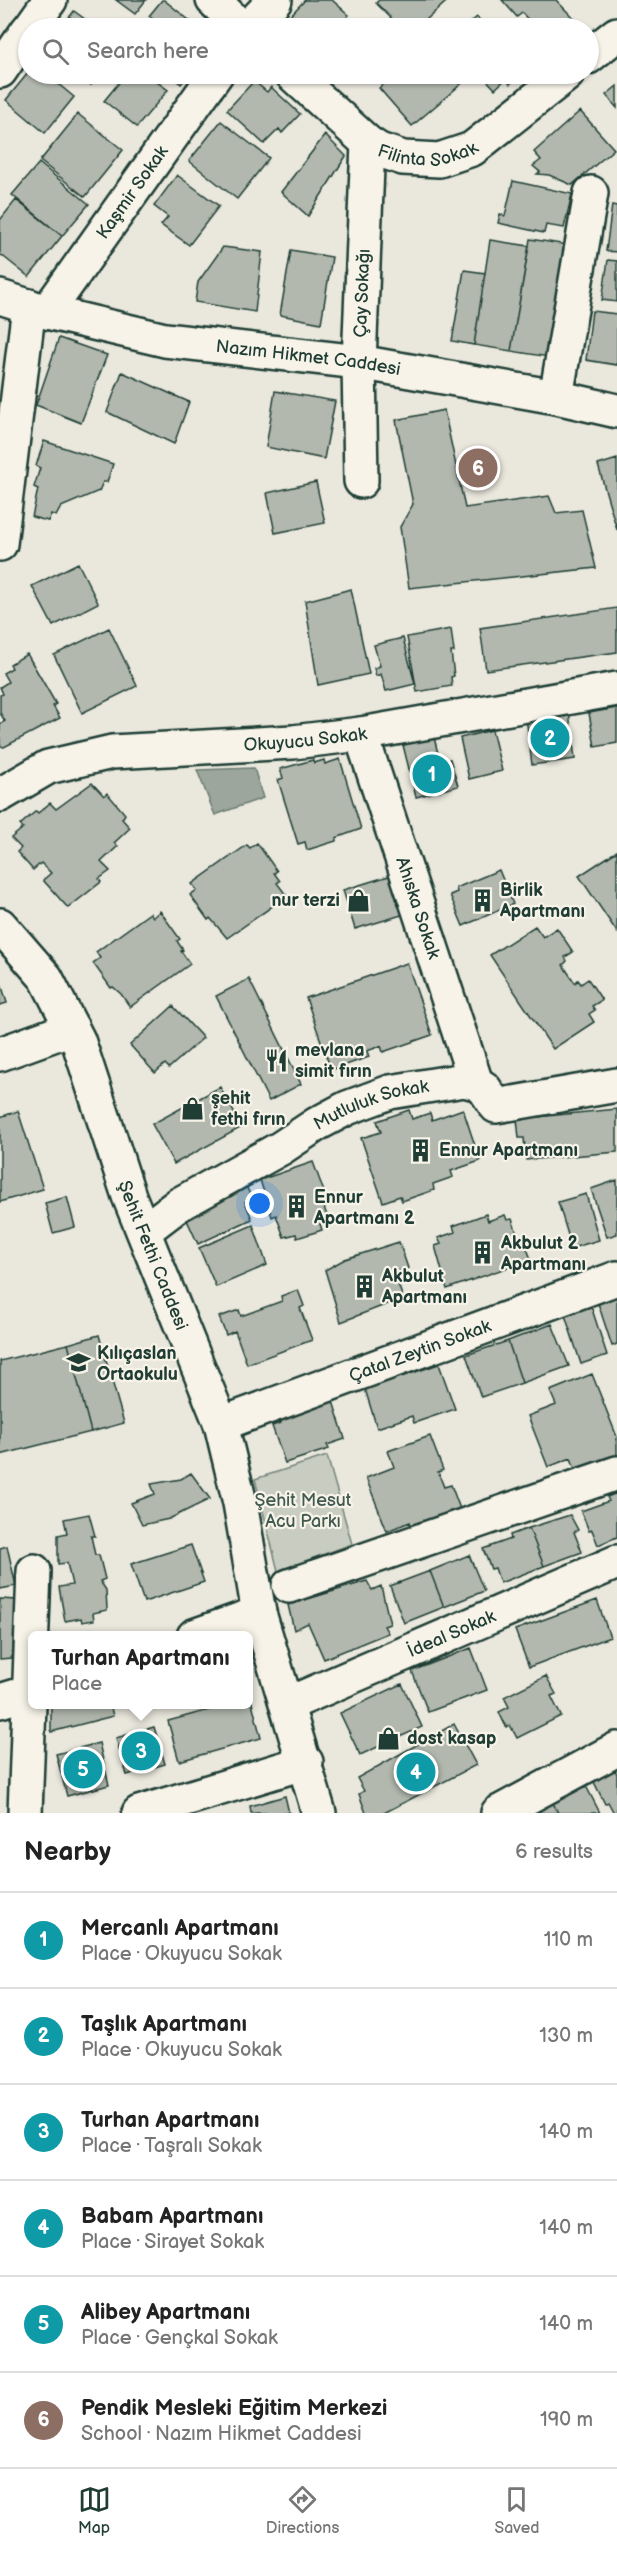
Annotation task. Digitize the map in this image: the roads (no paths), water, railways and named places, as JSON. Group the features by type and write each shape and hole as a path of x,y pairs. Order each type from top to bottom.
{"street":[{"path":"37,18 50,0"},
{"path":"213,0 232,18"},
{"path":"258,18 275,0"},
{"path":"599,48 617,34"},
{"path":"0,71 18,45"},
{"name":"Kaşmir Sokak","path":"25,305 208,84"},
{"name":"Filinta Sokak","path":"303,84 368,143 379,150 403,158 439,160 472,149 554,84"},
{"name":"Çay Sokağı","path":"362,481 359,362 368,143"},
{"path":"556,398 591,193"},
{"path":"0,544 25,305"},
{"name":"Nazım Hikmet Caddesi","path":"25,305 165,340 359,362 617,411"},
{"name":"Okuyucu Sokak","path":"0,795 48,767 112,753 293,742 361,734 617,689"},
{"name":"Ahıska Sokak","path":"361,734 476,1083"},
{"name":"Şehit Fethi Caddesi","path":"0,925 46,978 72,1028 129,1196 221,1424 240,1503 259,1613 320,1813"},
{"path":"0,1054 72,1028"},
{"name":"Mutluluk Sokak","path":"144,1231 178,1205 281,1148 317,1124 347,1108 390,1092 464,1080 476,1083"},
{"path":"476,1083 484,1088 496,1106 617,1085"},
{"name":"Çatal Zeytin Sokak","path":"221,1424 617,1278"},
{"path":"289,1586 617,1473"},
{"name":"İdeal Sokak","path":"288,1704 617,1562"},
{"path":"25,1813 21,1695 34,1571"},
{"path":"206,1631 259,1613"},
{"path":"498,1813 617,1749"},
{"path":"139,1813 306,1762"}],"place":[{"name":"Pendik Mesleki Eğitim Merkezi","path":"478,468"},
{"name":"Taşlık Apartmanı","path":"550,738"},
{"name":"Mercanlı Apartmanı","path":"432,774"},
{"name":"nur terzi","path":"358,900"},
{"name":"Birlik Apartmanı","path":"482,900"},
{"name":"mevlana simit fırın","path":"277,1060"},
{"name":"şehit fethi fırın","path":"193,1108"},
{"name":"Ennur Apartmanı","path":"421,1150"},
{"name":"Ennur Apartmanı 2","path":"296,1207"},
{"name":"Akbulut 2 Apartmanı","path":"483,1253"},
{"name":"Akbulut Apartmanı","path":"364,1286"},
{"name":"Kılıçaslan Ortaokulu","path":"79,1363"},
{"name":"dost kasap","path":"389,1738"},
{"name":"Turhan Apartmanı","path":"141,1751"},
{"name":"Alibey Apartmanı","path":"83,1769"},
{"name":"Babam Apartmanı","path":"416,1772"}],"park label":[{"name":"Şehit Mesut Acu Parkı","path":"303,1510"}]}
